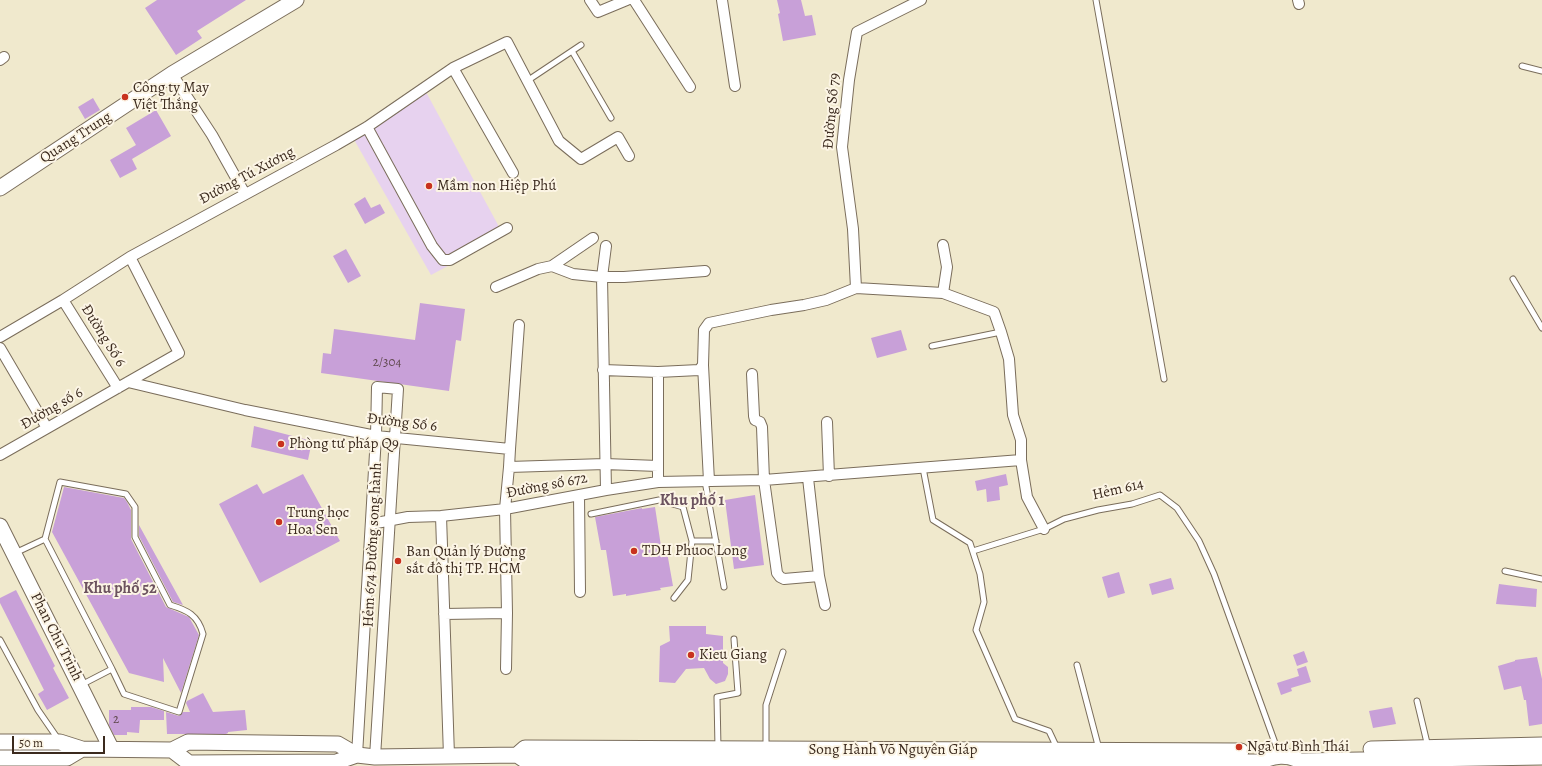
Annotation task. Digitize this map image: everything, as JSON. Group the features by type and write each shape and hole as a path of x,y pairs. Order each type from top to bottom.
{"main road":[{"name":"Quang Trung","path":"0,188 172,74 296,0"},
{"name":"Phan Chu Trinh","path":"0,526 111,748"},
{"path":"0,742 60,742 82,749 111,748 172,750 188,742 338,744 358,755"},
{"path":"1280,757 1304,751 1542,745"},
{"name":"Song Hành Võ Nguyên Giáp","path":"517,755 524,748 1258,752 1300,761 1542,757"},
{"path":"0,758 67,758 82,749"},
{"path":"172,750 189,763 336,762 358,755"},
{"name":"Song Hành Võ Nguyên Giáp","path":"358,755 375,757 517,755 526,761 1261,762 1280,757"}],"street":[{"path":"590,0 598,12 627,0"},
{"path":"634,0 690,87"},
{"path":"722,0 735,86"},
{"name":"Đường Số 79","path":"856,288 853,229 842,147 849,80 857,32 921,0"},
{"name":"Đường Tú Xương","path":"0,337 63,300 130,257 336,145 366,127 453,68 507,42 527,81"},
{"path":"453,68 513,174"},
{"path":"172,74 212,135 245,194"},
{"path":"527,81 559,141 581,160 618,137 629,156"},
{"path":"366,127 432,246 443,260 450,260 507,228"},
{"path":"496,287 538,269 552,266 593,238"},
{"path":"606,246 602,277 606,490"},
{"path":"943,246 947,268 943,293"},
{"name":"Đường số 6","path":"0,455 179,353 130,257"},
{"path":"552,266 573,274 602,277 624,277 705,271"},
{"path":"707,481 703,365 704,330 709,323 826,300 856,288 943,293 994,312 1009,359 1013,415 1021,440 1021,460 1027,497 1044,529"},
{"name":"Đường Số 6","path":"63,300 118,388"},
{"path":"506,669 507,613 505,509 519,325"},
{"path":"0,348 47,428"},
{"path":"603,370 658,372 699,370 703,365"},
{"path":"658,372 658,482"},
{"path":"752,374 754,416 755,420 760,422 762,426 764,480 777,572 780,577 784,579 819,576"},
{"name":"Đường Số 6","path":"128,382 245,410 376,436 510,449"},
{"name":"Hẻm 674 Đường song hành","path":"358,755 376,436 377,387 398,389 375,757"},
{"path":"827,422 829,476"},
{"name":"Đường số 672","path":"370,524 408,517 441,516 505,509 658,482 808,478 1021,460"},
{"path":"509,467 605,464 658,466"},
{"path":"808,478 819,576 825,605"},
{"path":"579,495 580,592"},
{"path":"441,516 449,756"},
{"path":"444,614 507,613"}],"lane":[{"path":"1096,0 1164,379"},
{"path":"527,81 581,45"},
{"path":"572,52 611,118"},
{"path":"1522,66 1542,72"},
{"path":"1513,279 1542,328"},
{"path":"932,346 1001,332"},
{"path":"923,468 933,520 970,543 980,574 984,602 976,630 1014,719 1049,731 1058,751"},
{"path":"707,481 724,587"},
{"path":"60,482 126,494 135,507 135,536 170,604 182,608 200,623 203,634 179,712 124,694 112,669 45,539 60,482"},
{"name":"Hẻm 614","path":"1044,529 1064,519 1098,510 1132,504 1160,495 1176,508 1199,541 1214,574 1280,757"},
{"path":"591,514 658,500 684,507 692,541 688,580 674,598"},
{"path":"972,552 1044,529"},
{"path":"14,554 45,539"},
{"path":"692,541 716,540"},
{"path":"1504,571 1542,579"},
{"path":"718,749 717,697 738,692 734,639"},
{"path":"0,640 38,710 60,742"},
{"path":"766,749 766,705 783,652"},
{"path":"1077,665 1100,751"},
{"path":"80,686 112,669"},
{"path":"1417,701 1428,748"}],"shaded area":[{"name":"Mầm non Hiệp Phú","path":"426,92 504,236 431,275 352,136"}],"building":[{"path":"157,0 246,0 197,31 202,38 176,55 145,8"},
{"path":"777,0 801,0 805,16 812,15 816,35 783,41"},
{"path":"93,98 100,110 85,119 78,107"},
{"path":"156,110 171,136 132,159 137,169 120,178 110,160 136,145 126,128"},
{"path":"365,197 371,208 380,204 385,213 365,224 354,204"},
{"path":"346,249 361,276 348,283 333,256"},
{"path":"420,303 465,309 461,341 456,340 449,391 321,373 323,353 331,354 334,329 415,340"},
{"path":"901,330 907,350 877,358 871,338"},
{"name":"Phòng tư pháp Q9","path":"254,426 312,441 308,460 251,447"},
{"name":"Trung học Hoa Sen","path":"303,474 340,541 260,583 219,504 257,484 263,494"},
{"path":"1006,474 1008,485 999,487 1000,500 987,502 986,489 977,491 975,481"},
{"path":"64,487 124,498 127,502 131,510 131,539 166,607 189,617 199,635 181,693 163,658 164,682 129,673 52,532"},
{"path":"755,495 764,565 734,569 725,500"},
{"name":"TDH Phuoc Long","path":"655,507 662,553 667,552 673,586 660,588 661,590 626,596 626,594 613,596 606,550 601,550 595,517"},
{"path":"139,525 183,605 173,602 139,536"},
{"path":"1119,572 1125,593 1108,598 1102,577"},
{"path":"1171,578 1174,589 1152,595 1149,584"},
{"path":"1499,584 1537,589 1536,607 1496,604"},
{"path":"16,590 55,666 53,668 69,698 47,710 38,694 44,690 0,603 0,598"},
{"name":"Kieu Giang","path":"669,626 706,626 706,634 723,636 723,663 728,667 728,674 725,681 716,684 710,679 704,668 686,669 675,683 659,682 660,646 670,641"},
{"path":"1304,651 1308,662 1297,666 1293,655"},
{"path":"1537,657 1542,679 1542,724 1529,726 1526,700 1524,700 1521,686 1504,690 1498,666 1515,660"},
{"path":"1306,666 1311,682 1291,688 1292,691 1281,695 1277,683 1299,676 1297,669"},
{"path":"203,693 213,712 245,710 247,730 228,732 226,734 167,734 166,712 179,716 183,712 190,712 186,703 187,701"},
{"path":"131,707 151,707 164,711 164,720 140,720 139,733 127,732 127,735 114,735 109,725 109,710 131,710"},
{"path":"1392,707 1396,724 1373,728 1369,711"}],"place":[{"name":"Công ty May Việt Thắng","path":"125,97"},
{"name":"Mầm non Hiệp Phú","path":"429,186"},
{"name":"Phòng tư pháp Q9","path":"281,444"},
{"name":"Trung học Hoa Sen","path":"279,522"},
{"name":"TDH Phuoc Long","path":"634,551"},
{"name":"Ban Quản lý Đường sắt đô thị TP. HCM","path":"398,561"},
{"name":"Kieu Giang","path":"691,655"},
{"name":"Ngã tư Bình Thái","path":"1239,747"}],"district":[{"name":"Khu phố 1","path":"692,501"},
{"name":"Khu phố 52","path":"120,589"}]}
